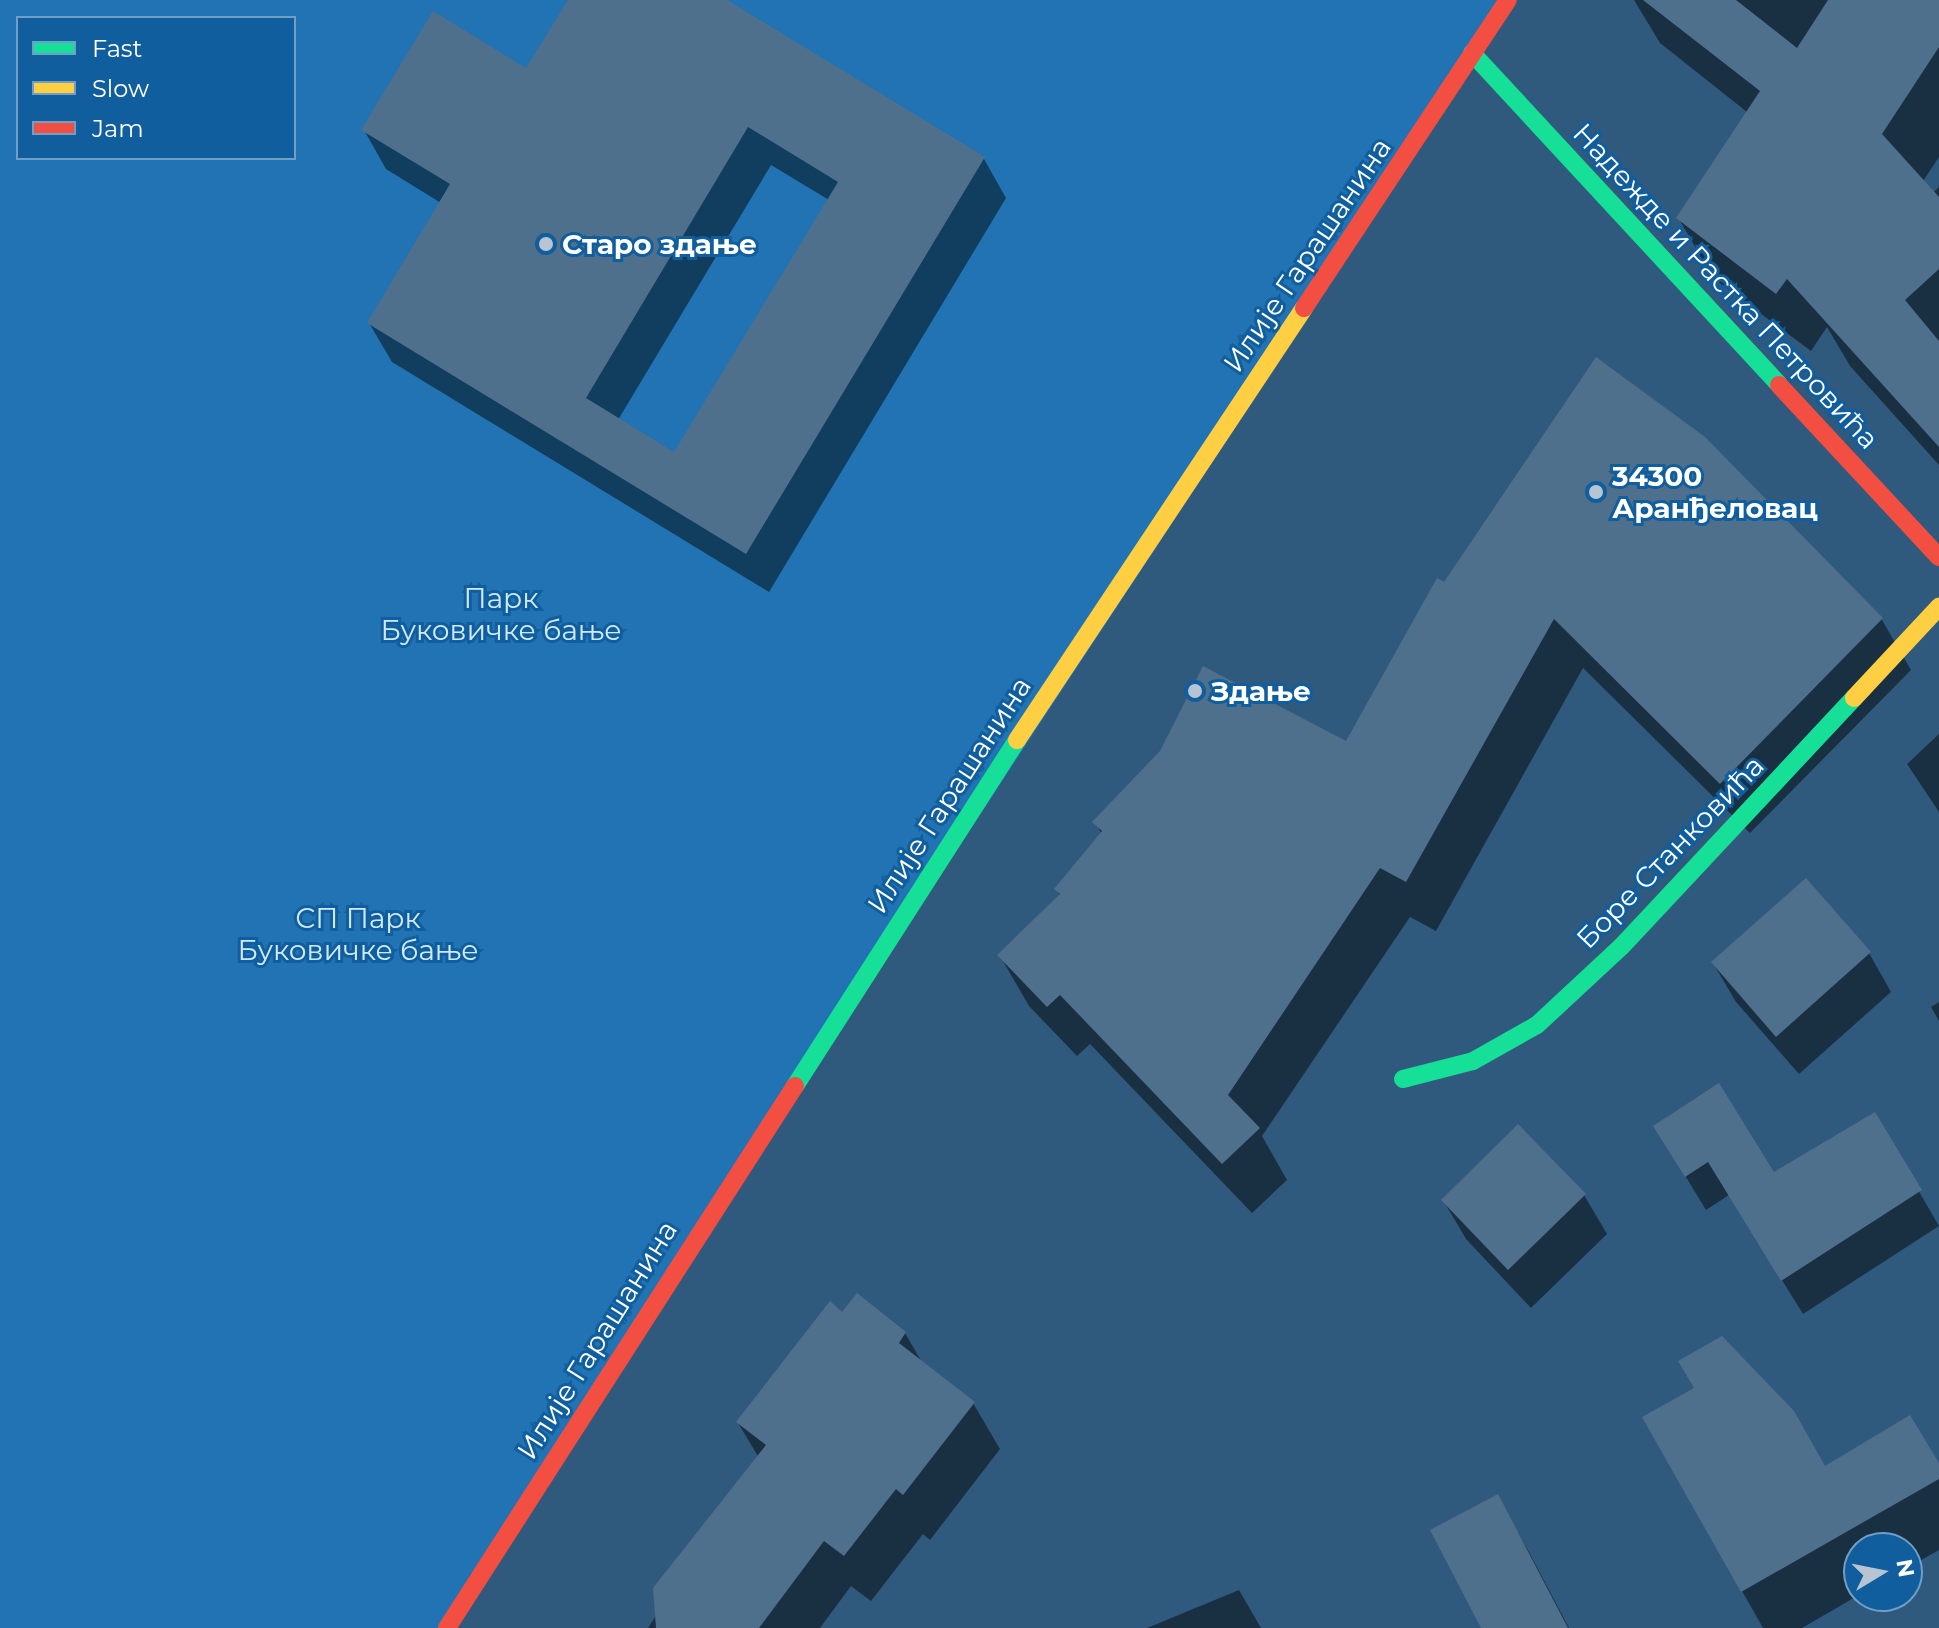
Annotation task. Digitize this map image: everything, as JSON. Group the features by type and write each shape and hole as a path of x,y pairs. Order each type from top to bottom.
{"street":[{"name":"Илије Гарашанина","path":"447,1628 826,1035 1508,0"},
{"name":"Надежде и Растка Петровића","path":"1472,53 1939,557"},
{"name":"Боре Станковића","path":"1403,1079 1473,1061 1537,1025 1621,947 1939,607"}],"green space":[{"name":"Парк Буковичке бање","path":"0,0 1516,0 445,1628 0,1628"}],"building":[{"name":"Старо здање","path":"568,0 727,0 985,157 746,554 367,323 450,184 361,130 433,11 526,68","holes":["748,127 838,182 674,452 586,398"]},
{"path":"1643,0 1736,0 1797,48 1828,0 1939,0 1939,47 1882,134 1939,197 1939,269 1905,300 1939,341 1939,447 1787,279 1776,294 1676,218 1760,91"},
{"path":"1596,357 1705,437 1883,618 1720,784 1554,619 1406,882 1380,868 1228,1095 1260,1128 1222,1164 1060,995 1047,1007 997,955 1060,894 1054,889 1102,831 1092,822 1160,751 1203,666 1346,741 1437,578 1444,582"},
{"path":"1806,878 1871,952 1776,1037 1711,962"},
{"path":"1719,1083 1774,1172 1875,1112 1922,1190 1781,1281 1708,1162 1685,1177 1653,1126"},
{"path":"1518,1124 1586,1194 1508,1270 1441,1200"},
{"path":"857,1293 906,1332 899,1343 975,1402 903,1495 896,1489 844,1556 824,1541 759,1628 656,1628 653,1588 766,1445 736,1422 830,1301 842,1312"},
{"path":"1722,1336 1794,1411 1825,1466 1910,1415 1939,1463 1939,1479 1741,1592 1642,1417 1694,1388 1678,1361"},
{"path":"1498,1494 1568,1628 1481,1628 1430,1530"}],"traffic: fast":[{"path":"1472,53 1779,385"},
{"path":"1403,1079 1473,1061 1537,1025 1621,947 1854,698"},
{"path":"795,1086 1017,740"}],"traffic: slow":[{"path":"1017,740 1304,308"},
{"path":"1854,698 1939,607"}],"traffic: jam":[{"path":"1304,308 1508,0"},
{"path":"1779,385 1939,557"},
{"path":"447,1628 795,1086"}],"place":[{"name":"Старо здање","path":"546,244"},
{"name":"34300 Аранђеловац","path":"1596,492"},
{"name":"Здање","path":"1195,691"}],"park label":[{"name":"СП Парк Буковичке бање","path":"358,934"}]}
